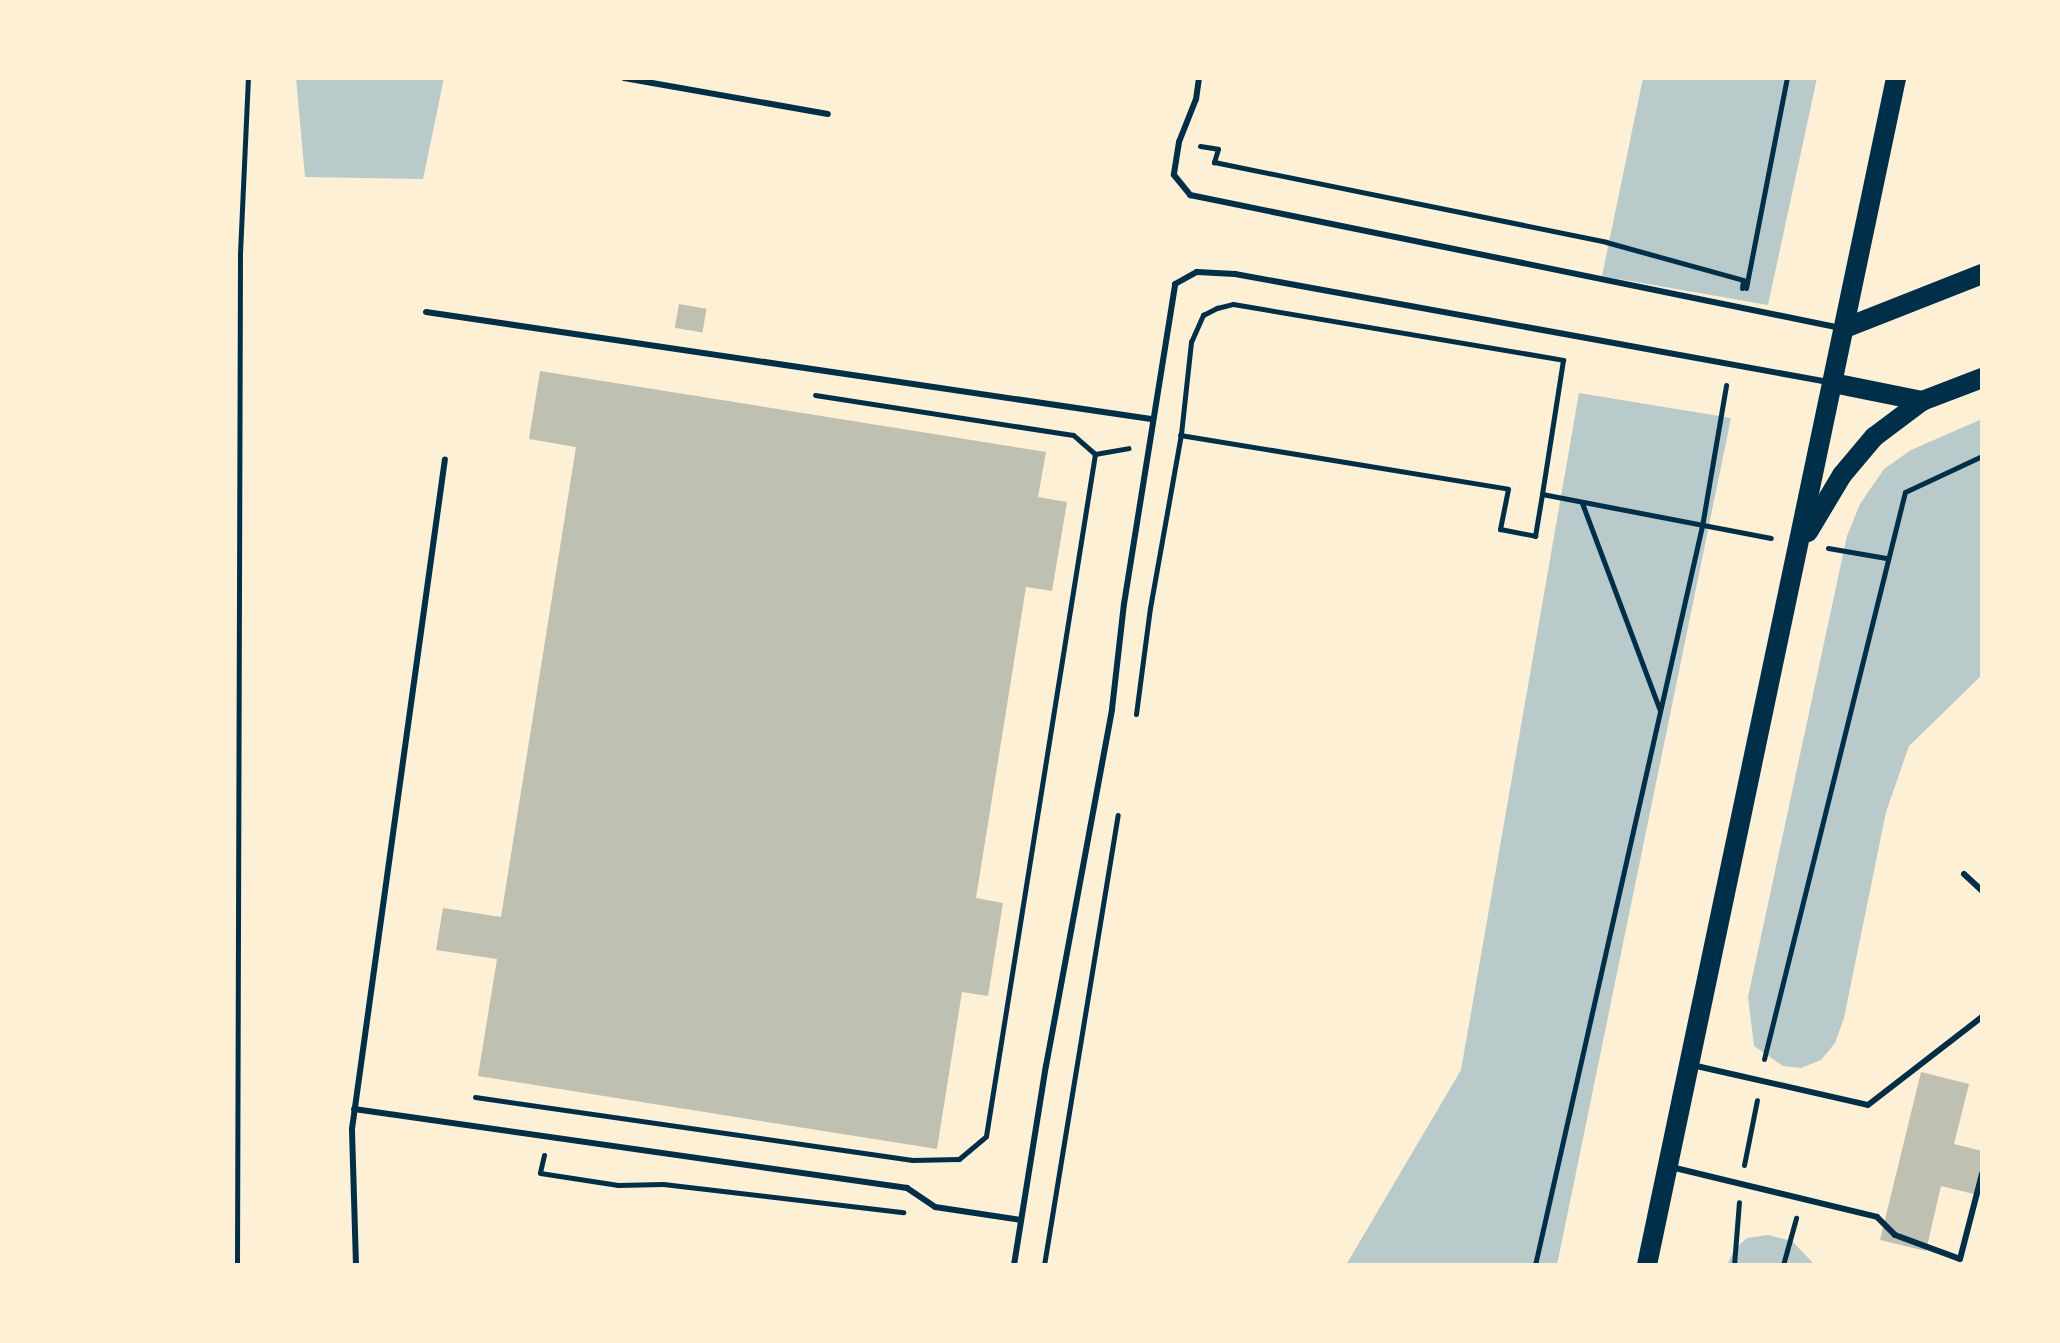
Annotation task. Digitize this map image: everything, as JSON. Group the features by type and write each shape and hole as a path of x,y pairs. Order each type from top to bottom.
{"main road":[{"path":"1647,1265 1801,544 1896,78"},
{"path":"1845,328 1982,274"},
{"path":"1801,544 1842,475 1874,437 1922,401 1982,378"},
{"path":"1833,383 1922,401"}],"lane":[{"path":"624,78 828,114"},
{"path":"1199,78 1196,99 1179,142 1174,175 1190,195 1742,304 1845,328"},
{"path":"1014,1265 1112,709 1151,419 1175,284 1197,272 1235,274 1833,383"},
{"path":"426,312 1151,419"},
{"path":"356,1265 354,1109 445,459"},
{"path":"1964,874 1982,891"},
{"path":"1689,1064 1868,1105 1982,1017"},
{"path":"354,1109 907,1188 935,1207 1021,1220"},
{"path":"1667,1166 1877,1217 1895,1235 1960,1259 1982,1174"}],"path":[{"path":"237,1265 240,253 248,78"},
{"path":"1742,304 1787,78"},
{"path":"1179,142 1218,149 1214,162 1606,242 1743,280 1742,304"},
{"path":"1095,454 1149,444 1181,434 1508,489 1500,529 1535,536 1563,360 1233,304 1203,315 1191,342 1181,434 1150,608 1134,727"},
{"path":"1535,1265 1702,526 1730,364"},
{"path":"809,394 1073,435 1095,454"},
{"path":"475,1097 912,1160 959,1159 986,1136 1095,454"},
{"path":"1762,1080 1886,558 1905,492 1982,456"},
{"path":"1542,494 1886,558"},
{"path":"1581,502 1660,710"},
{"path":"1044,1265 1118,812"},
{"path":"1783,1265 1802,1197"}],"shaded area":[{"path":"296,78 444,78 423,179 305,177"},
{"path":"1643,78 1817,78 1768,305 1602,276"},
{"path":"1579,393 1731,418 1557,1265 1346,1265 1461,1070"},
{"path":"1982,419 1982,675 1909,746 1886,812 1844,1018 1835,1043 1821,1060 1801,1068 1783,1066 1754,1046 1748,997 1847,536 1860,504 1884,469 1911,450"},
{"path":"1768,1235 1792,1241 1815,1265 1727,1265 1734,1250 1747,1238"}],"building":[{"path":"679,304 707,309 702,332 675,328"},
{"path":"540,371 1046,452 1038,497 1067,502 1052,591 1026,587 976,898 1003,903 988,996 962,992 937,1149 478,1076 497,959 436,950 443,908 501,917 576,447 529,439"},
{"path":"1921,1072 1969,1084 1954,1144 1982,1151 1982,1196 1941,1186 1926,1251 1880,1240"}]}
